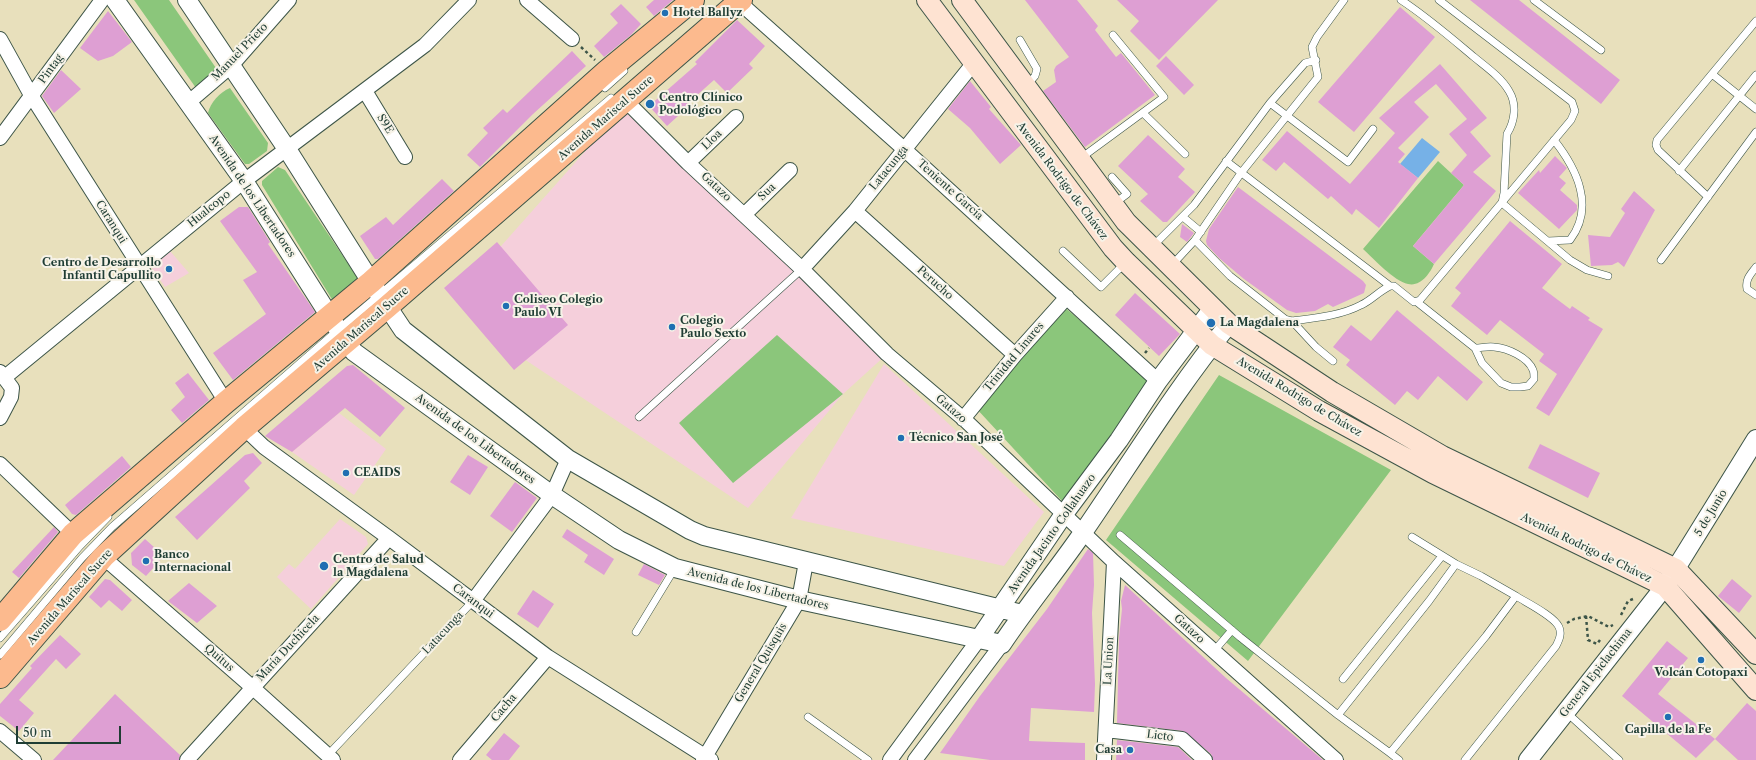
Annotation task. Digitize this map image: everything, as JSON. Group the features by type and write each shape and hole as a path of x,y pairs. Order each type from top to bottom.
{"main road":[{"name":"Avenida Mariscal Sucre","path":"0,677 103,557 244,428 337,327 378,293 607,72 693,0"},
{"name":"Avenida Rodrigo de Chávez","path":"926,0 973,64 1114,248 1126,262 1212,345 1319,411 1433,473 1665,586 1756,690"},
{"name":"Avenida Rodrigo de Chávez","path":"962,0 1126,222 1229,324 1332,392 1442,456 1676,569 1756,654"},
{"name":"Avenida Mariscal Sucre","path":"0,620 73,534 226,402 337,327 740,1"},
{"path":"1150,284 1170,264"}],"street":[{"name":"Pintag","path":"0,138 102,0"},
{"name":"Avenida de los Libertadores","path":"116,0 244,181 354,352 552,494 619,540 675,568 799,600 1002,644"},
{"path":"187,0 287,149 403,330 568,459 690,530 704,536 1022,614"},
{"name":"Hualcopo","path":"0,418 11,397 12,388 2,374 244,181 425,45 469,0"},
{"path":"527,0 572,39"},
{"name":"Manuel Prieto","path":"189,102 231,66 287,1"},
{"name":"Teniente García","path":"740,1 1158,381"},
{"name":"Caranqui","path":"0,39 31,95 226,402"},
{"name":"Latacunga","path":"802,269 855,211 973,64"},
{"name":"S9E","path":"365,91 406,157"},
{"name":"Gatazo","path":"620,98 802,269 887,354 963,419 1114,562 1336,760"},
{"name":"Lloa","path":"688,163 736,117"},
{"name":"Sua","path":"744,214 790,170"},
{"name":"Perucho","path":"855,211 1015,355"},
{"name":"Trinidad Linares","path":"963,419 1015,355 1067,297"},
{"name":"Avenida Jacinto Collahuazo","path":"890,760 979,639 1064,514 1119,440 1158,381 1213,308"},
{"name":"Avenida Jacinto Collahuazo","path":"915,760 1002,644 1022,614 1083,532 1174,397 1229,324"},
{"name":"Caranqui","path":"244,428 264,448 389,538 548,657 706,759"},
{"name":"5 de Junio","path":"1665,586 1756,439"},
{"name":"Latacunga","path":"473,601 552,494 568,459"},
{"path":"0,464 73,534"},
{"name":"María Duchicela","path":"188,760 252,687 389,538"},
{"name":"Quitus","path":"103,557 252,687 330,758"},
{"name":"General Quisquis","path":"706,759 799,600 806,562"},
{"name":"La Union","path":"1104,760 1114,562"},
{"name":"General Epiclachima","path":"1528,760 1665,586"},
{"name":"Cacha","path":"460,760 548,657"},
{"name":"Licto","path":"1106,730 1182,739 1205,760"},
{"path":"0,731 34,760"}],"lane":[{"path":"1170,264 1195,240 1241,173 1318,77 1316,60 1312,47 1317,37 1344,0"},
{"path":"1401,0 1427,18 1491,71 1509,90 1515,108 1511,128 1507,134 1505,148 1504,194 1502,203"},
{"path":"1417,302 1571,120 1575,111 1572,102 1439,0"},
{"path":"1534,0 1601,50"},
{"path":"1708,197 1658,150 1656,145 1657,140 1756,21"},
{"path":"1079,159 1164,97 1113,35"},
{"path":"1020,40 1037,69 1036,76 1026,86"},
{"path":"1152,247 1183,217 1212,181 1270,102 1305,63 1316,60"},
{"path":"597,94 633,63"},
{"path":"1712,74 1739,96 1755,105"},
{"path":"1679,171 1756,75"},
{"path":"1270,102 1348,162 1373,129"},
{"path":"1143,113 1185,154"},
{"path":"1661,260 1756,132"},
{"path":"1548,241 1570,240 1576,232 1581,216 1580,184 1576,178 1569,158 1554,140"},
{"path":"1226,161 1390,286 1394,286 1414,302 1417,302 1475,348 1482,363 1501,383 1511,387 1520,387 1528,386 1534,379 1533,370 1526,361 1519,356 1507,350 1494,347 1475,348"},
{"path":"1112,177 1127,194 1113,205"},
{"path":"378,293 488,188"},
{"path":"1502,203 1570,260 1587,270 1608,276"},
{"path":"1183,217 1201,232"},
{"path":"1195,240 1247,291 1285,319 1292,321 1335,315 1362,305 1390,286"},
{"path":"1063,251 1101,287 1126,262"},
{"path":"1756,267 1747,279 1746,284 1747,289 1756,295"},
{"path":"639,417 802,269"},
{"path":"1292,321 1316,347 1333,361"},
{"path":"291,358 337,327"},
{"path":"0,655 82,558 112,528 337,327"},
{"path":"0,638 80,546 115,511"},
{"path":"1120,535 1232,630 1338,715 1399,760"},
{"path":"1412,537 1456,564 1516,596 1553,620 1560,628 1560,636 1556,646 1465,760"},
{"path":"1343,679 1442,556"},
{"path":"1338,715 1456,564"},
{"path":"636,632 675,568"},
{"path":"1390,753 1486,636 1516,596"},
{"name":"Latacunga","path":"330,758 473,601"},
{"path":"1214,651 1232,630"},
{"path":"1566,712 1619,760"},
{"path":"808,717 868,760"}],"path":[{"path":"572,39 607,72"},
{"path":"1560,628 1574,619 1586,616 1609,628 1613,625"},
{"path":"1586,616 1588,640 1597,644 1602,639"}],"shaded area":[{"name":"Colegio Paulo Sexto","path":"629,102 887,354 843,394 748,508 518,355 454,299"},
{"name":"Centro de Desarrollo Infantil Capullito","path":"170,251 189,273 165,287 150,265"},
{"name":"Técnico San José","path":"884,364 1044,512 1004,566 791,518"},
{"name":"CEAIDS","path":"339,413 386,449 354,495 292,452"},
{"name":"Centro de Salud la Magdalena","path":"340,519 366,537 368,544 311,609 277,577 289,564 295,569"}],"green space":[{"path":"134,0 169,0 216,68 196,88"},
{"path":"230,88 268,143 267,151 249,164 245,164 208,113 216,98"},
{"path":"1438,161 1464,185 1413,246 1434,264 1421,281 1408,284 1397,279 1378,264 1363,249"},
{"path":"278,167 285,170 359,280 333,301 262,185 262,181"},
{"path":"1063,306 1150,380 1063,502 975,407"},
{"path":"777,335 843,394 733,483 679,423"},
{"path":"1219,375 1391,470 1248,661 1106,540"}],"water":[{"path":"1422,138 1440,152 1418,178 1400,164"}],"building":[{"path":"654,0 673,0 654,16 646,7"},
{"path":"1025,0 1077,0 1098,26 1095,30 1116,57 1121,53 1155,95 1085,147 1043,91 1056,82 1054,70 1056,66 1069,57"},
{"path":"1117,0 1218,0 1159,60 1130,31 1139,21"},
{"path":"1470,0 1519,0 1620,80 1601,104"},
{"path":"621,4 641,24 631,35 604,57 594,46 618,23 610,14"},
{"path":"1400,7 1435,37 1354,132 1318,102"},
{"path":"108,11 132,42 113,56 98,61 80,48"},
{"path":"737,20 765,46 749,64 753,68 727,93 714,80 686,105 688,107 667,126 649,106 697,64 695,62"},
{"path":"572,51 586,66 533,114 480,167 467,155 488,133 483,128 503,109 507,113"},
{"path":"1166,56 1194,85 1184,95 1156,66"},
{"path":"1440,64 1487,118 1470,132 1491,156 1473,172 1496,191 1434,264 1413,246 1464,185 1451,173 1467,155 1449,134 1467,119 1436,84 1414,102 1429,117 1398,148 1405,154 1398,162 1418,178 1379,228 1356,209 1352,215 1331,196 1328,199 1284,162 1276,171 1262,160 1287,131 1350,184 1395,133 1379,118"},
{"path":"61,70 81,89 54,113 42,96"},
{"path":"970,81 991,107 989,109 1021,145 1000,164 970,128 948,109"},
{"path":"1148,135 1185,169 1178,177 1195,192 1167,222 1163,222 1140,201 1148,194 1118,166"},
{"path":"1555,156 1567,168 1559,177 1566,183 1560,190 1577,205 1577,210 1559,229 1518,193 1539,170 1540,173"},
{"path":"442,179 454,191 378,259 375,259 360,236 386,217 393,225"},
{"path":"1238,187 1363,281 1366,285 1364,293 1333,307 1328,304 1315,311 1296,313 1287,310 1244,279 1219,258 1207,245 1206,241 1209,229"},
{"path":"1634,191 1655,210 1624,267 1618,262 1612,265 1591,266 1588,235 1610,237 1625,213 1621,209"},
{"path":"239,207 248,207 270,242 268,244 315,312 233,380 213,353 266,314 243,280 257,272 220,221"},
{"path":"1510,221 1562,264 1542,288 1570,309 1572,306 1590,318 1588,320 1603,329 1549,416 1536,408 1557,374 1539,361 1544,354 1500,320 1487,335 1451,306 1461,293 1455,288"},
{"path":"1182,224 1194,233 1187,242 1180,237"},
{"name":"Coliseo Colegio Paulo VI","path":"497,242 568,325 514,370 444,288"},
{"path":"1135,293 1180,334 1159,356 1115,315"},
{"path":"1397,310 1483,382 1467,401 1438,376 1418,400 1407,391 1395,405 1346,365 1350,360 1333,347 1351,325 1371,341"},
{"path":"353,365 405,408 380,437 345,408 292,452 265,436 347,366"},
{"path":"188,373 209,400 182,423 171,410 185,397 175,383"},
{"path":"1540,444 1600,473 1588,498 1528,468"},
{"path":"253,453 262,463 244,481 250,488 197,540 175,517 245,455"},
{"path":"468,455 488,467 470,495 450,482"},
{"path":"122,456 131,467 76,515 72,514 65,505"},
{"path":"515,482 537,498 512,532 490,516"},
{"path":"54,527 58,532 19,578 12,572"},
{"path":"567,529 614,559 604,575 584,562 588,555 562,537"},
{"name":"Banco Internacional","path":"145,539 164,556 146,576 132,565 131,553"},
{"path":"1088,549 1093,553 1094,585 1092,613 1095,684 1094,712 1031,708 1029,741 1085,743 1085,760 990,760 940,753 980,696 1047,609"},
{"path":"644,564 665,575 659,585 638,575"},
{"path":"105,579 110,580 132,600 122,611 109,600 101,608 89,597"},
{"path":"1732,579 1752,596 1739,613 1718,596"},
{"path":"189,583 217,606 197,623 168,601"},
{"path":"1125,585 1226,678 1323,760 1213,760 1211,754 1183,731 1117,723 1119,638 1122,609 1121,601"},
{"path":"533,590 554,604 538,628 517,614"},
{"path":"60,635 81,654 66,669 56,659 19,700 34,713 19,731 0,716 0,704 32,668 30,666"},
{"name":"Capilla de la Fe","path":"1667,641 1688,658 1658,694 1715,739 1696,758 1622,696"},
{"path":"115,694 180,755 179,760 53,760"},
{"path":"1747,703 1756,711 1756,760 1738,760 1715,739"},
{"path":"504,733 520,746 509,760 492,760 486,755"},
{"path":"1117,740 1178,747 1192,760 1116,760"}],"place":[{"name":"Hotel Ballyz","path":"665,13"},
{"name":"Centro Clínico Podológico","path":"650,104"},
{"name":"Centro de Desarrollo Infantil Capullito","path":"169,269"},
{"name":"Coliseo Colegio Paulo VI","path":"506,306"},
{"name":"La Magdalena","path":"1211,323"},
{"name":"Colegio Paulo Sexto","path":"672,327"},
{"name":"Técnico San José","path":"901,438"},
{"name":"CEAIDS","path":"346,473"},
{"name":"Banco Internacional","path":"146,561"},
{"name":"Centro de Salud la Magdalena","path":"324,566"},
{"name":"Volcán Cotopaxi","path":"1701,660"},
{"name":"Capilla de la Fe","path":"1668,717"},
{"name":"Casa","path":"1130,750"}]}
